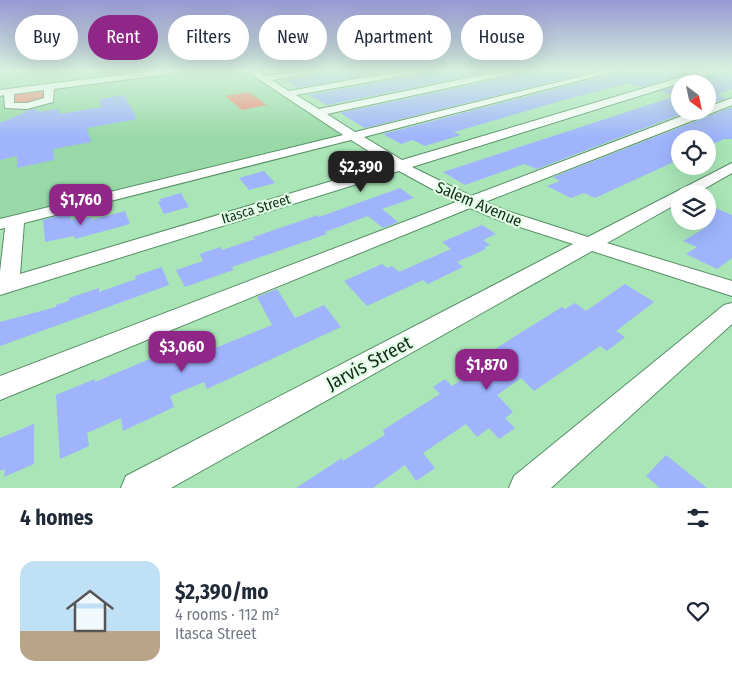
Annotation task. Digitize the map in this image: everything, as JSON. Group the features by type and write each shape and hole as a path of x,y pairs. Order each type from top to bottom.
{"street":[{"path":"4,93 8,104 14,107 45,102 51,98 50,93"},
{"path":"288,94 295,93"},
{"path":"317,113 411,93"},
{"path":"4,287 7,222 526,93"},
{"name":"Itasca Street","path":"4,287 638,93"},
{"name":"Salem Avenue","path":"288,94 400,165 449,193 504,216 589,245 732,289"},
{"path":"716,107 732,101"},
{"path":"0,388 470,202 684,120"},
{"name":"Jarvis Street","path":"698,185 732,167"},
{"name":"Jarvis Street","path":"138,488 671,200"},
{"path":"526,488 732,311"}],"shaded area":[{"path":"0,93 278,93 344,135 0,221"},
{"path":"15,93 44,93 45,98 35,104 14,103"},
{"path":"249,93 267,105 242,110 225,96"}],"building":[{"path":"321,93 387,93 327,105 309,95"},
{"path":"434,93 508,93 365,128 340,113"},
{"path":"541,93 591,93 454,132 461,135 425,146 413,140 401,144 383,134"},
{"path":"716,93 721,93 717,94 723,95 718,96 726,98 716,102"},
{"path":"124,95 137,119 87,128 91,142 53,149 54,160 17,168 17,156 0,160 0,123 24,113 24,111 37,109 37,112 58,109 60,114 102,107 99,99"},
{"path":"671,98 671,118 537,169 524,164 465,185 443,172"},
{"path":"732,107 732,139 724,139 716,143 716,130 673,130 699,120 716,120 716,113"},
{"path":"671,131 671,163 595,198 584,193 571,198 547,186 560,181 553,177"},
{"path":"264,171 275,183 249,190 239,178"},
{"path":"400,188 414,198 382,209 398,222 383,228 368,216 325,232 327,234 232,267 233,270 185,287 176,270 203,261 200,254 220,247 222,250 255,239 253,237 318,215 319,217"},
{"path":"181,193 189,207 164,214 158,202 161,201 160,199"},
{"path":"716,208 732,215 732,258 717,269 686,254 697,247 683,241 701,230 716,230"},
{"path":"125,211 130,224 75,239 74,236 45,242 43,220 69,213 71,220 91,217 92,220"},
{"path":"482,225 496,234 483,240 490,245 484,248 486,249 457,262 463,267 428,284 423,280 367,306 344,281 382,264 387,268 392,266 399,272 451,249 442,242"},
{"path":"162,267 169,285 0,346 0,322 56,307 56,305 69,301 69,298 99,288 99,292 136,279 135,276"},
{"path":"625,284 654,302 616,331 625,337 607,351 600,346 534,391 521,378 497,395 513,412 505,418 515,428 499,439 489,428 477,437 466,424 423,453 435,468 416,481 405,465 373,488 296,488 342,458 343,461 385,435 383,430 440,394 433,387 445,379 452,386 496,356 492,351 562,307 565,309 575,303 586,311"},
{"path":"277,289 295,318 324,305 341,327 207,389 204,382 170,396 174,407 123,431 121,418 87,433 89,446 60,459 56,395 95,379 95,382 171,350 170,347 209,332 215,348 272,325 257,297"},
{"path":"34,424 34,464 4,477 5,469 0,471 0,438"},
{"path":"666,455 707,488 660,488 646,476"}]}
